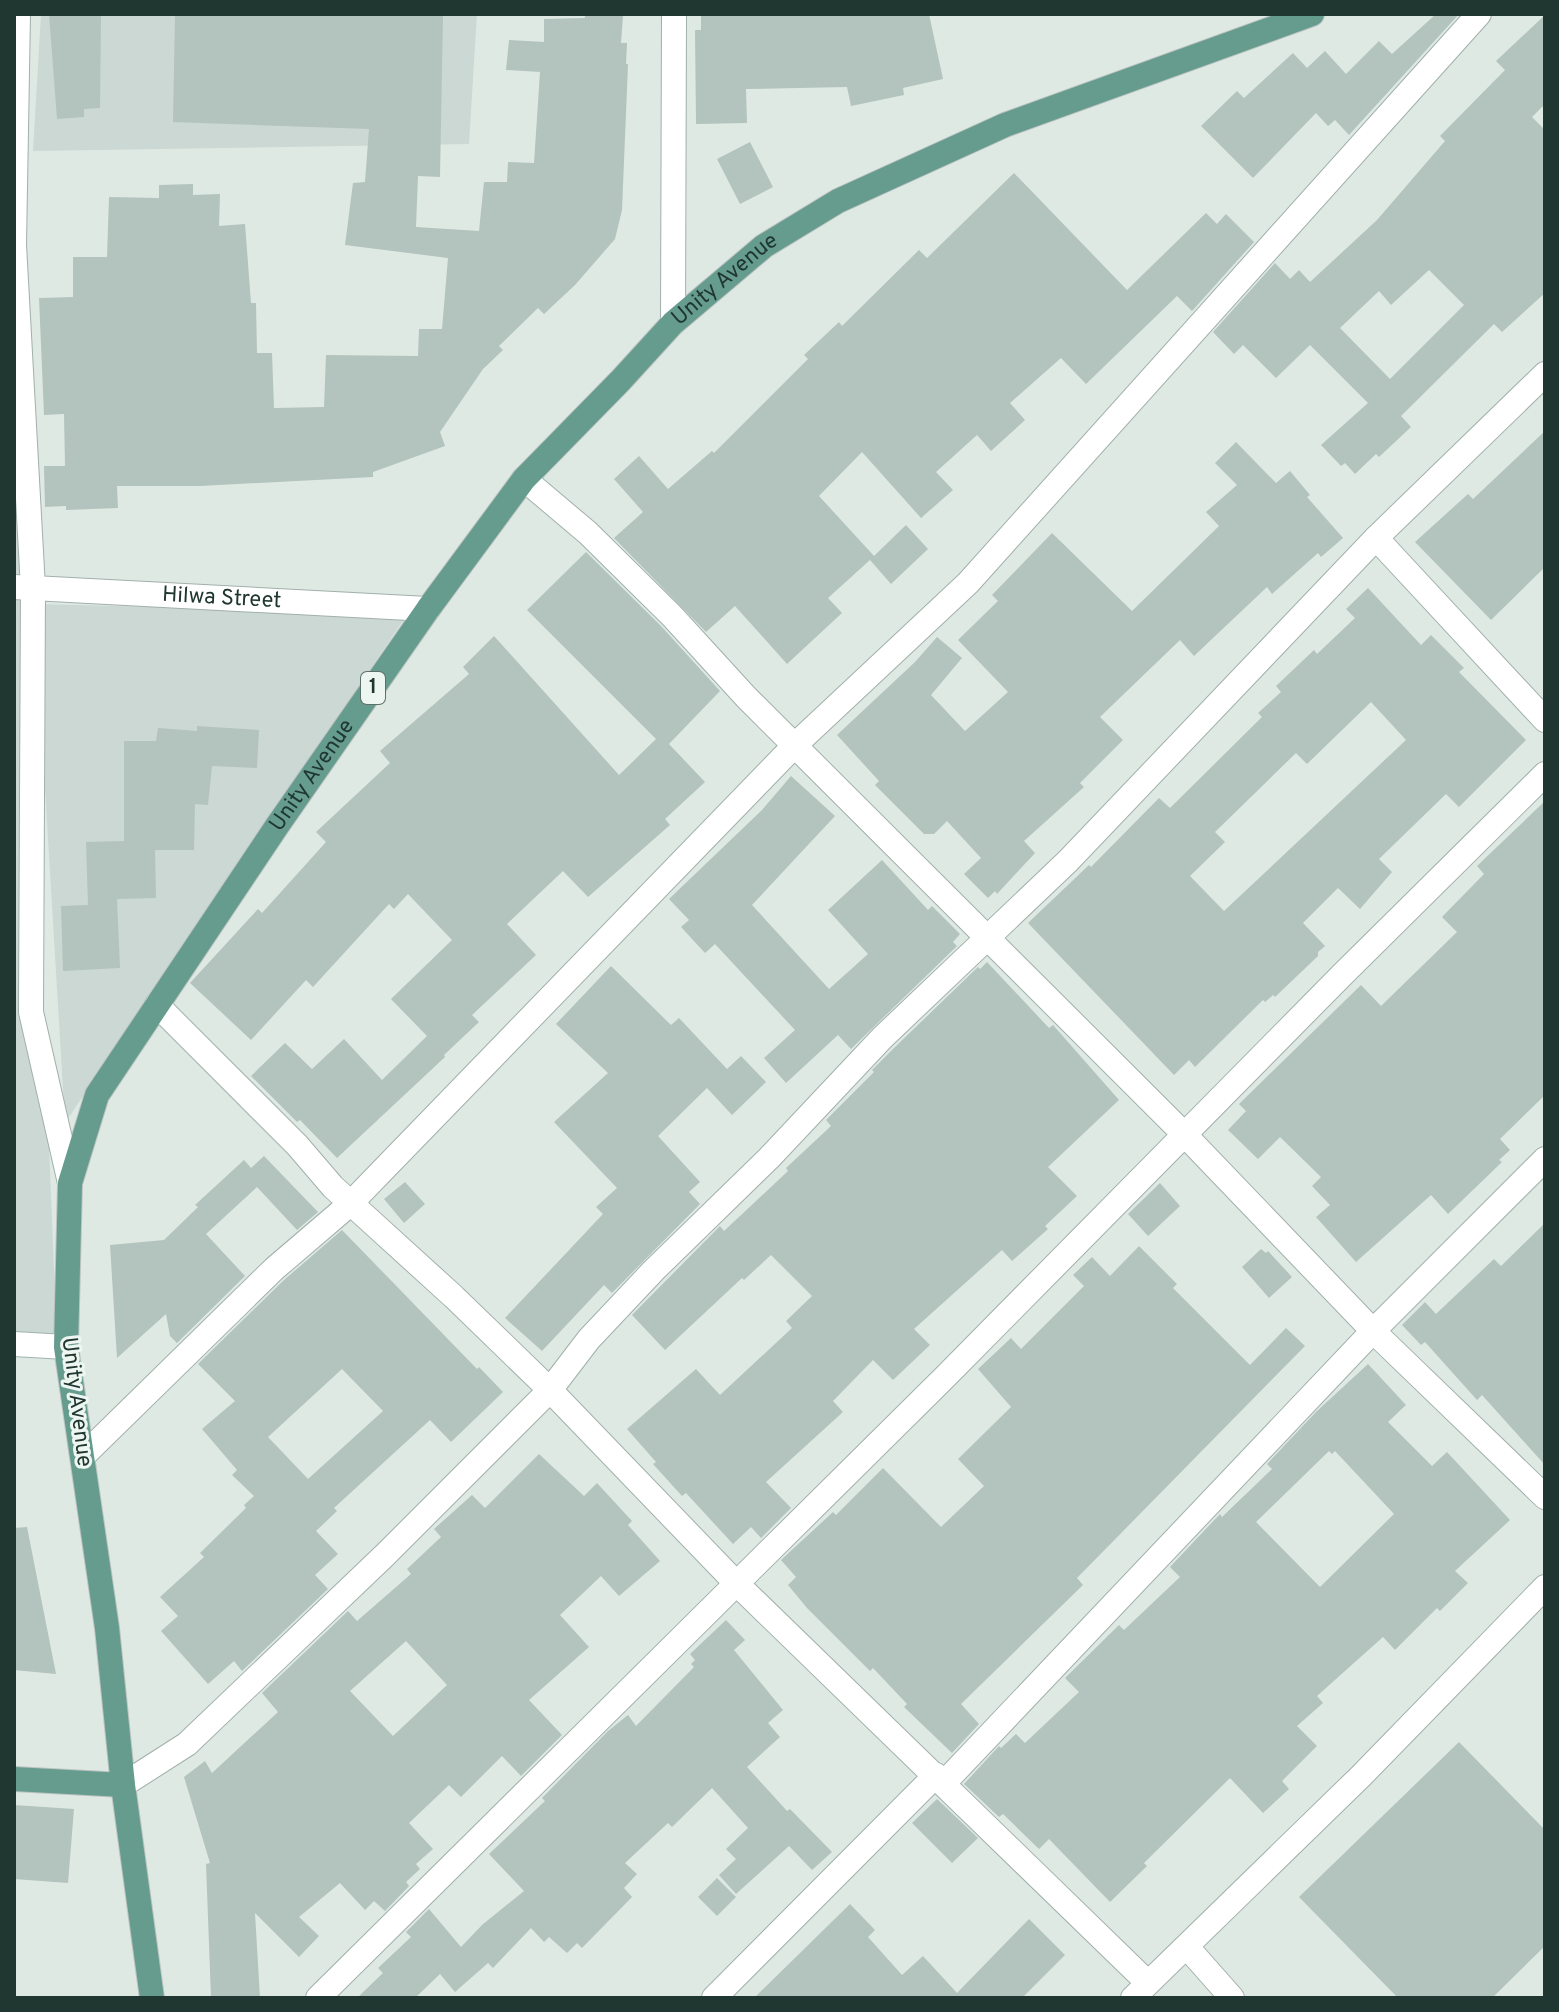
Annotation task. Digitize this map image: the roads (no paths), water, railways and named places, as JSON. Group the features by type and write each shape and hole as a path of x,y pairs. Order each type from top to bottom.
{"main road":[{"name":"Unity Avenue","path":"152,1998 123,1785 107,1628 66,1347 70,1183 97,1095 277,826 428,609 524,479 673,323 764,246 838,201 1005,125 1312,14"},
{"path":"14,1779 123,1785"}],"street":[{"path":"18,14 14,245 31,1012 70,1183"},
{"path":"673,323 674,14"},
{"path":"83,1456 274,1269 350,1204 795,745 968,583 1479,14"},
{"path":"123,1785 187,1744 385,1555 550,1390 589,1339 654,1270 769,1158 882,1038 1068,861 1376,538 1545,374"},
{"path":"524,479 588,533 672,616 746,697 1185,1135 1373,1331 1545,1497"},
{"path":"1376,538 1545,720"},
{"name":"Hilwa Street","path":"23,588 428,609"},
{"path":"318,1998 1545,774"},
{"path":"157,1005 297,1145 350,1204 454,1297 550,1390 736,1583 940,1779 1140,1990 1360,1777 1545,1587"},
{"path":"714,1998 940,1779 1373,1331 1545,1159"},
{"path":"14,1344 66,1347"},
{"path":"1187,1947 1232,1998"}]}
